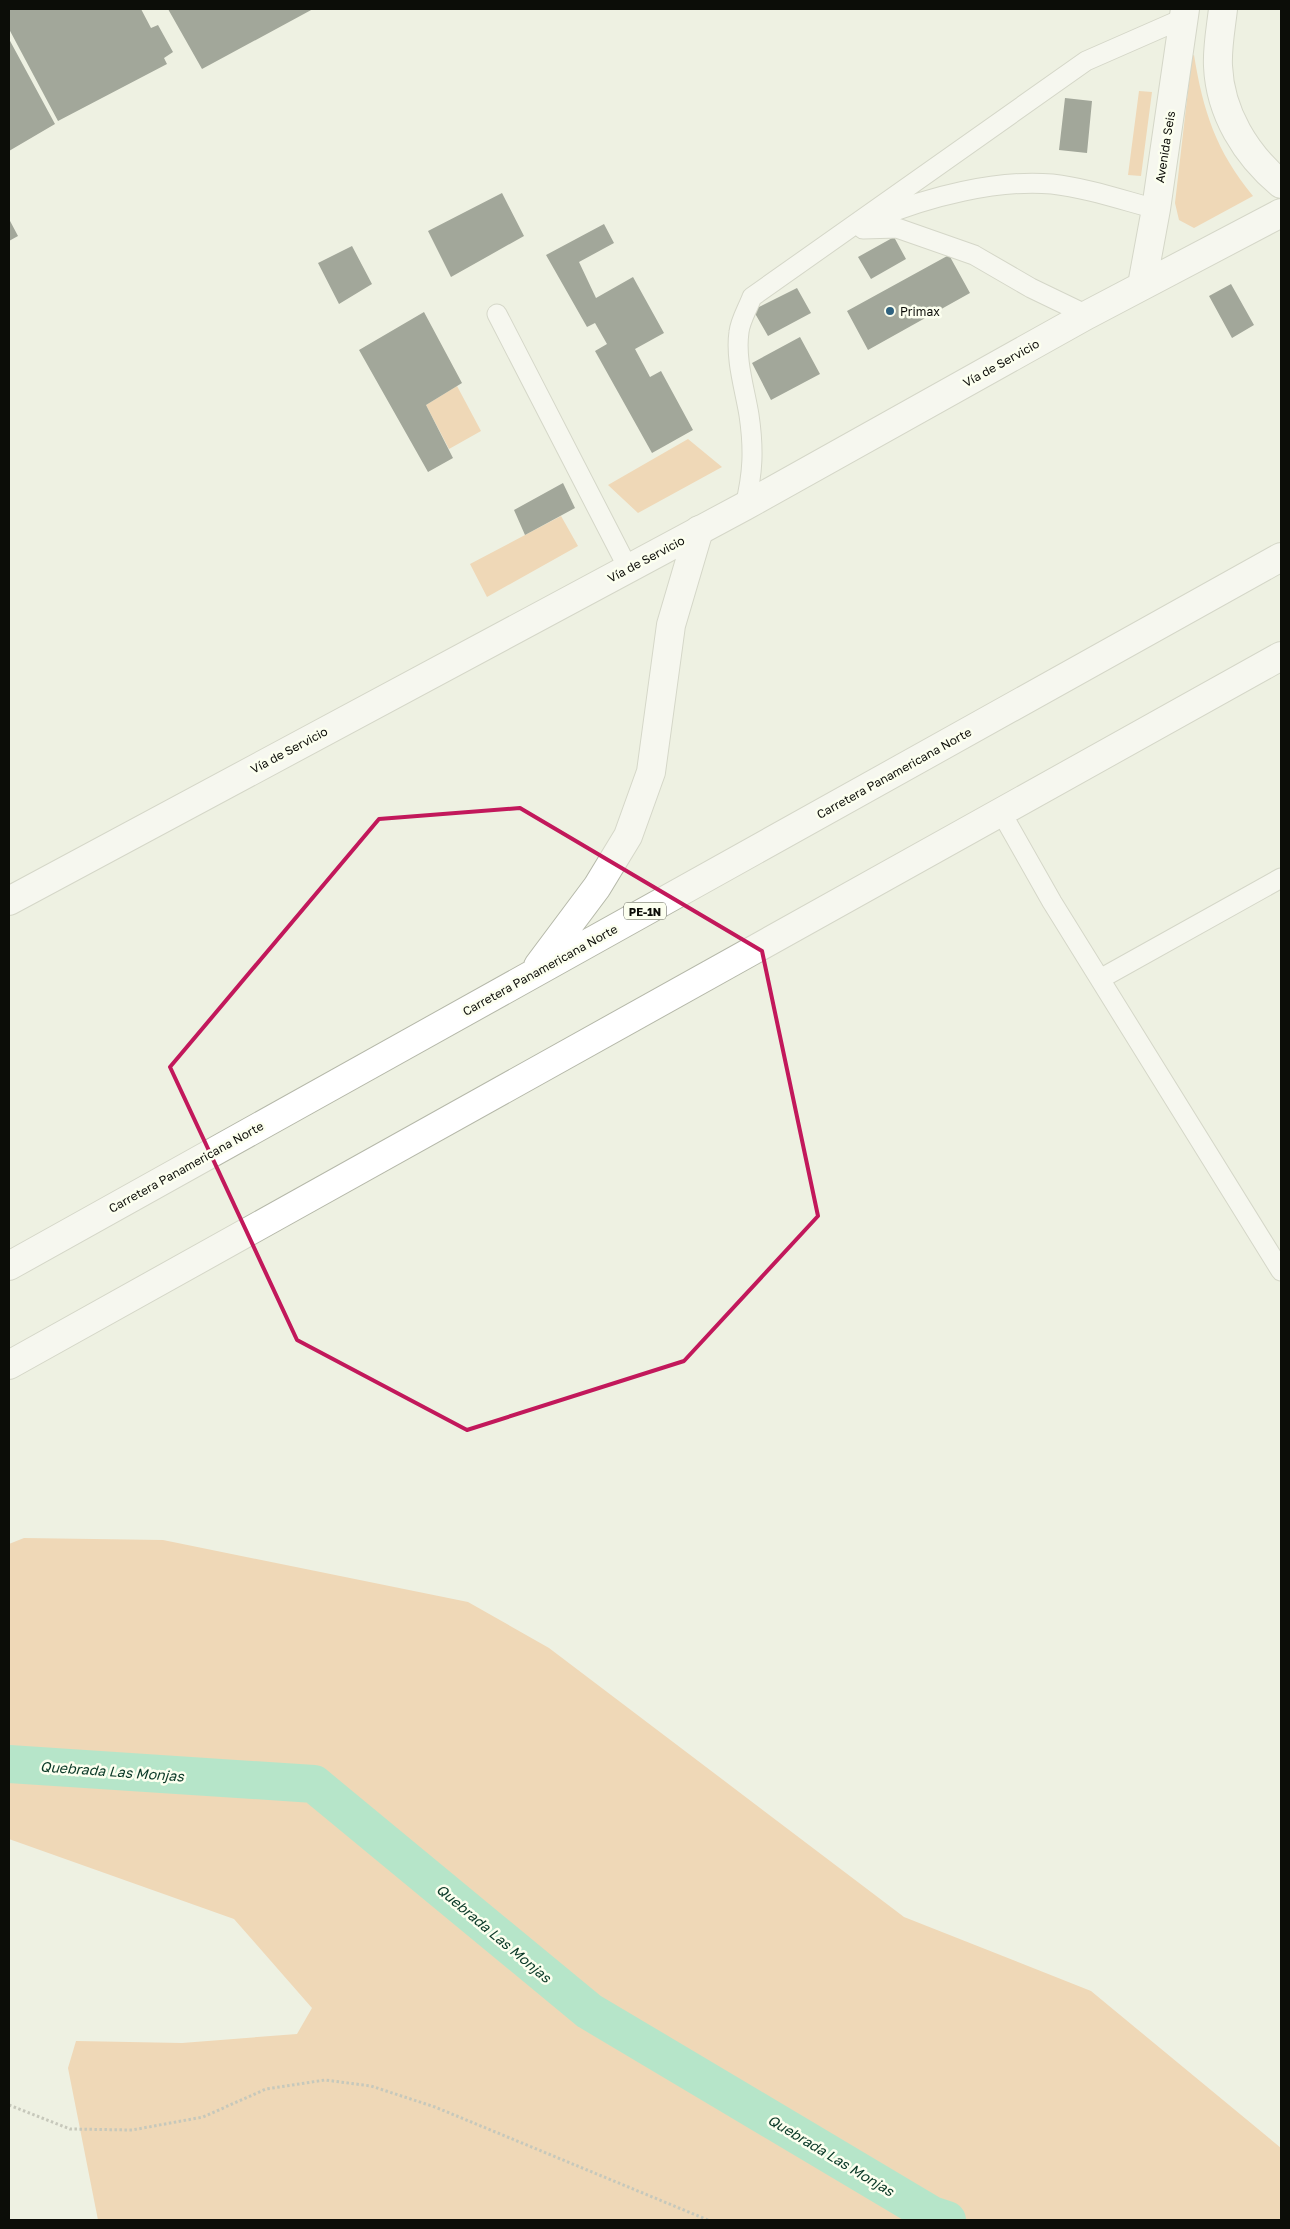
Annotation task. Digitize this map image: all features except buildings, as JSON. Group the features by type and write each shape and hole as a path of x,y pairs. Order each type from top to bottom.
{"main road":[{"path":"1223,9 1218,65 1222,97 1232,123 1248,150 1270,176 1281,184"},
{"name":"Avenida Seis","path":"1142,285 1156,209 1184,13"},
{"name":"Vía de Servicio","path":"9,900 745,506 1086,315 1281,213"},
{"path":"531,975 597,887 628,836 651,772 671,625 699,530"},
{"name":"Carretera Panamericana Norte","path":"9,1266 1281,557"},
{"path":"9,1365 1281,656"}],"lane":[{"path":"745,506 752,475 752,450 749,415 742,385 739,332 752,297 1086,61 1184,13"},
{"path":"849,229 903,207 946,195 1002,186 1052,184 1093,192 1156,209"},
{"path":"849,229 897,228 933,239 974,255 1030,288 1086,315"},
{"path":"497,314 628,568"},
{"path":"1000,812 1100,979 1281,1271"},
{"path":"1100,979 1281,878"}],"path":[{"path":"9,2105 70,2129 132,2130 203,2117 266,2089 325,2080 371,2086 434,2107 708,2220"}],"highlighted area":[{"path":"520,808 762,951 818,1216 684,1361 467,1430 297,1340 170,1067 379,819"}],"shaded area":[{"path":"1194,55 1202,94 1213,130 1229,163 1253,196 1194,228 1179,220 1175,203 1192,56"},
{"path":"1139,91 1152,92 1141,176 1128,175"},
{"path":"457,386 481,431 449,449 426,405"},
{"path":"688,439 722,467 638,513 608,485"},
{"path":"561,516 578,546 487,597 470,564"},
{"path":"24,1538 163,1540 468,1602 549,1648 904,1917 1091,1991 1281,2148 1281,2220 98,2220 68,2068 76,2041 182,2043 297,2034 312,2008 234,1919 9,1839 9,1544"}],"waterway":[{"name":"Quebrada Las Monjas","path":"9,1764 314,1784 589,2011 932,2215 947,2220"}],"place":[{"name":"Primax","path":"890,311"}]}
